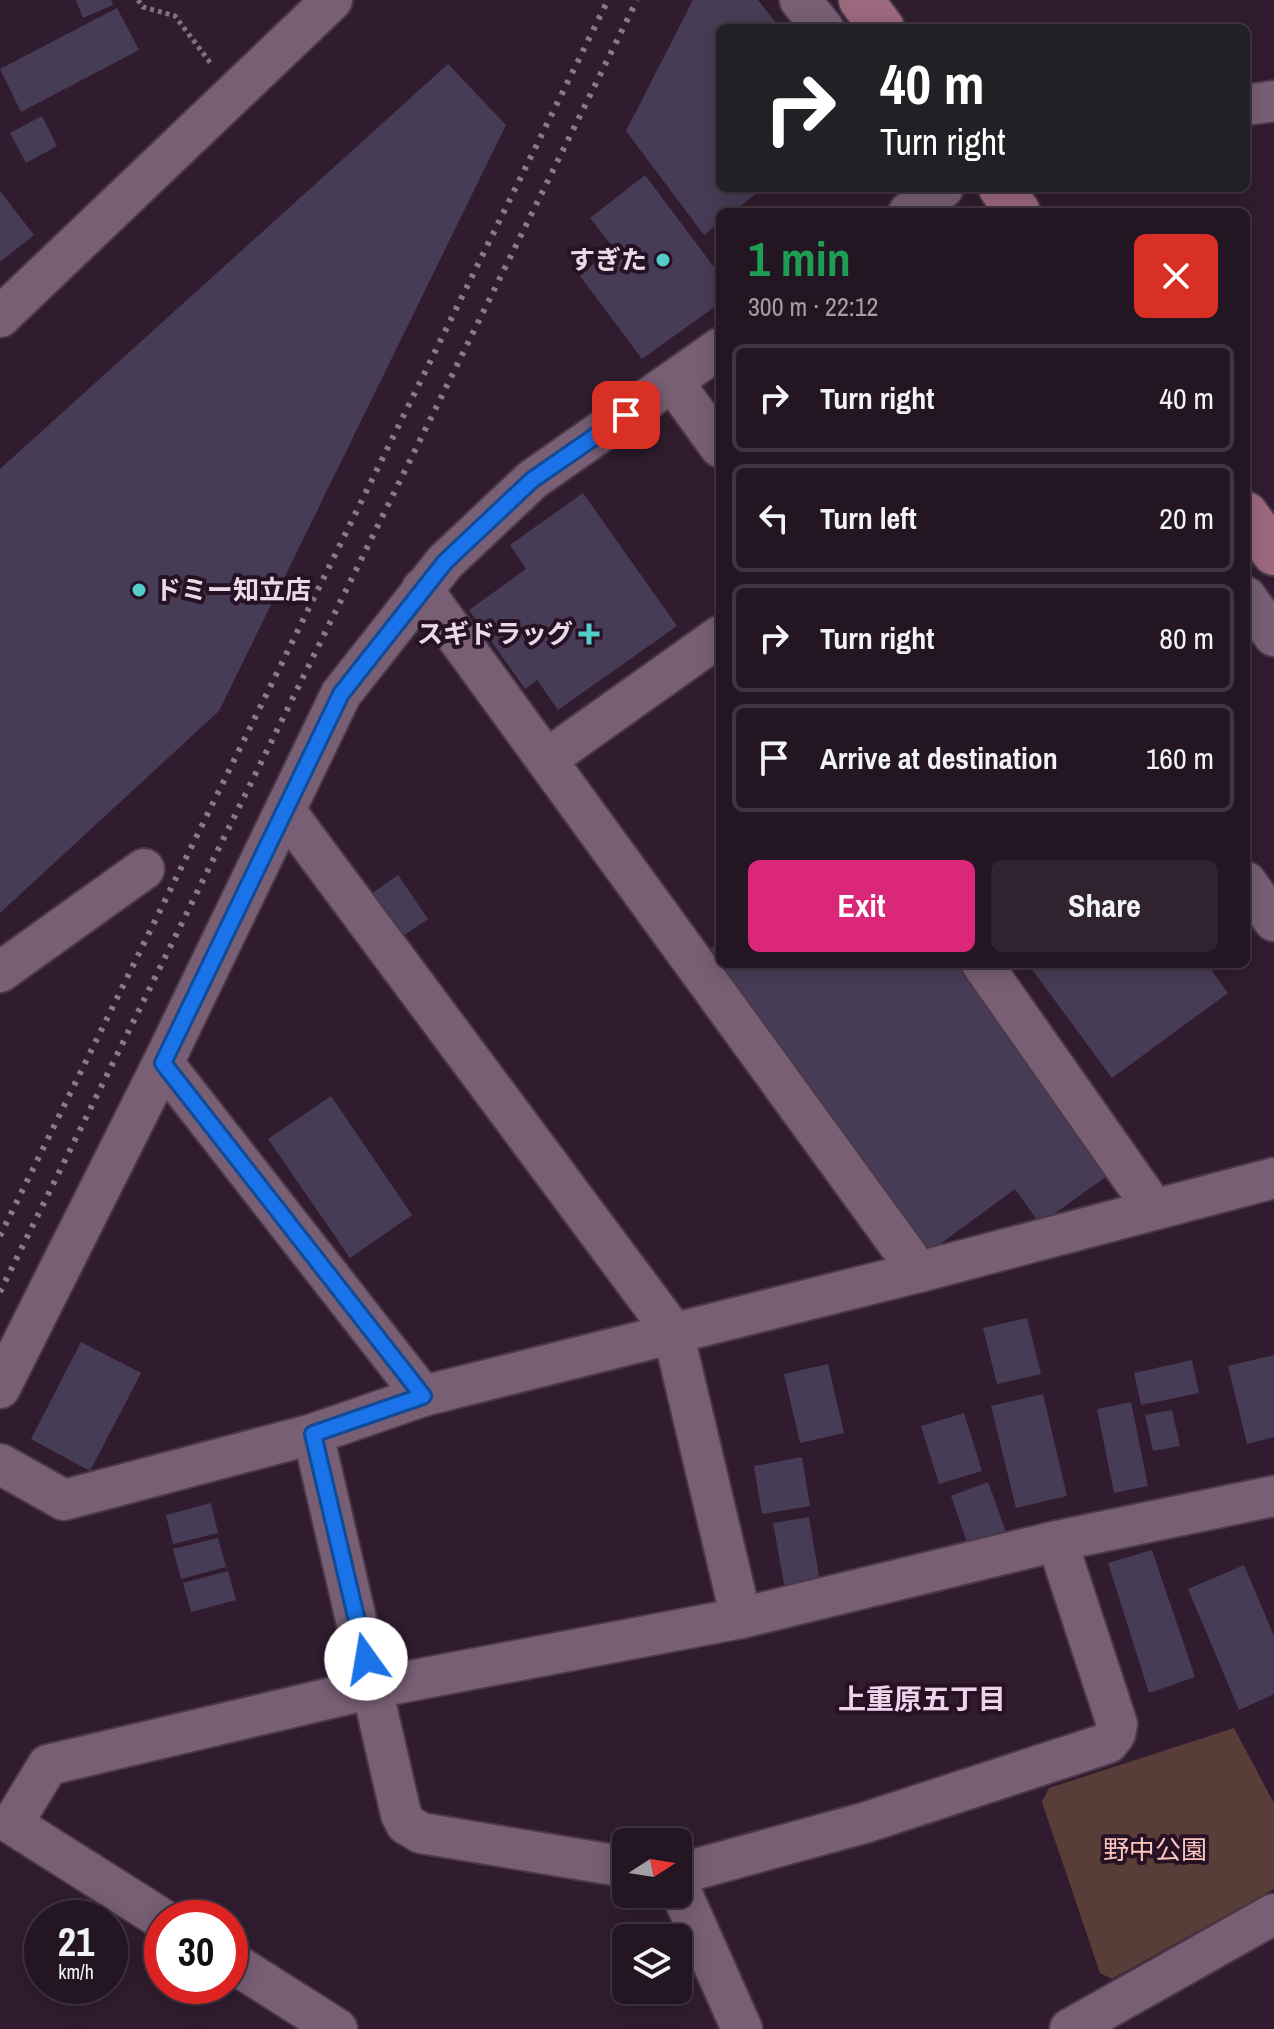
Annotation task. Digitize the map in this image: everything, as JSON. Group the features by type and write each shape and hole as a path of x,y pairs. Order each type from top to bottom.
{"main road":[{"path":"861,0 879,24"},
{"path":"1250,520 1274,553"}],"street":[{"path":"0,317 332,0"},
{"path":"800,0 820,24"},
{"path":"1250,104 1274,101"},
{"path":"915,208 940,192"},
{"path":"950,192 964,208"},
{"path":"0,1388 163,1063 341,694 445,562 532,480 716,351"},
{"path":"673,382 716,441"},
{"path":"422,589 919,1272"},
{"path":"1250,603 1274,636"},
{"path":"547,759 716,639"},
{"path":"286,812 673,1332 741,1618"},
{"path":"0,972 144,869"},
{"path":"1250,888 1274,921"},
{"path":"985,968 1154,1209"},
{"path":"163,1063 423,1396"},
{"path":"0,1464 64,1500 313,1434 423,1396 919,1272 1274,1178"},
{"path":"313,1434 401,1814 406,1824 421,1833 612,1865"},
{"path":"144,1908 6,1821 48,1765 373,1688 741,1618 1057,1541 1274,1496"},
{"path":"692,1870 864,1823 1108,1743 1115,1734 1117,1724 1057,1541"},
{"path":"688,1908 742,2029"},
{"path":"1070,2029 1274,1914"},
{"path":"248,1972 337,2029"}],"path":[{"path":"138,0 143,7 175,16 212,65"}],"green space":[{"name":"野中公園","path":"1234,1728 1274,1803 1274,1889 1112,1979 1100,1973 1042,1802 1049,1788"}],"building":[{"path":"76,0 111,0 113,5 83,18"},
{"path":"693,0 758,0 777,24 716,24 716,192 758,192 738,208 716,208 716,225 704,235 626,131"},
{"path":"117,8 139,50 21,112 0,69"},
{"name":"ドミー知立店","path":"448,64 506,125 219,711 0,913 0,469"},
{"path":"42,116 57,146 26,163 10,133"},
{"path":"645,175 716,270 716,306 642,359 580,276 613,247 590,218"},
{"path":"0,191 34,235 0,262"},
{"path":"583,493 677,626 558,710 537,680 525,689 469,610 526,569 510,545"},
{"path":"398,875 428,919 400,938 371,894"},
{"path":"716,945 716,966 706,952"},
{"path":"718,968 968,968 1114,1171 1040,1224 1015,1189 925,1255"},
{"path":"1031,968 1210,968 1228,993 1112,1078"},
{"path":"331,1096 412,1215 350,1258 268,1139"},
{"path":"1027,1318 1041,1374 997,1384 983,1328"},
{"path":"81,1342 141,1373 90,1471 31,1439"},
{"path":"1274,1355 1274,1437 1247,1444 1228,1366"},
{"path":"1192,1360 1199,1393 1141,1405 1134,1373"},
{"path":"828,1364 844,1433 800,1443 784,1374"},
{"path":"1043,1394 1067,1496 1016,1508 991,1406"},
{"path":"1131,1402 1148,1486 1114,1493 1097,1409"},
{"path":"1172,1410 1180,1446 1153,1451 1145,1415"},
{"path":"964,1413 982,1471 939,1484 921,1426"},
{"path":"802,1457 810,1506 762,1514 754,1466"},
{"path":"988,1482 1007,1535 969,1548 951,1496"},
{"path":"211,1503 218,1533 173,1544 166,1515"},
{"path":"809,1517 821,1588 786,1595 773,1523"},
{"path":"218,1538 226,1567 181,1579 173,1549"},
{"path":"1152,1550 1195,1677 1149,1693 1108,1563"},
{"path":"1244,1565 1274,1636 1274,1694 1239,1710 1188,1589"},
{"path":"228,1571 236,1600 191,1612 183,1583"}],"railway":[{"path":"0,1236 608,0"},
{"path":"0,1292 637,0"}],"place":[{"name":"すぎた","path":"663,260"},
{"name":"ドミー知立店","path":"139,590"},
{"name":"スギドラッグ","path":"589,634"}],"district":[{"name":"上重原五丁目","path":"922,1699"}],"route":[{"path":"366,1659 313,1434 423,1396 163,1063 341,694 445,562 532,480 626,415"}]}
